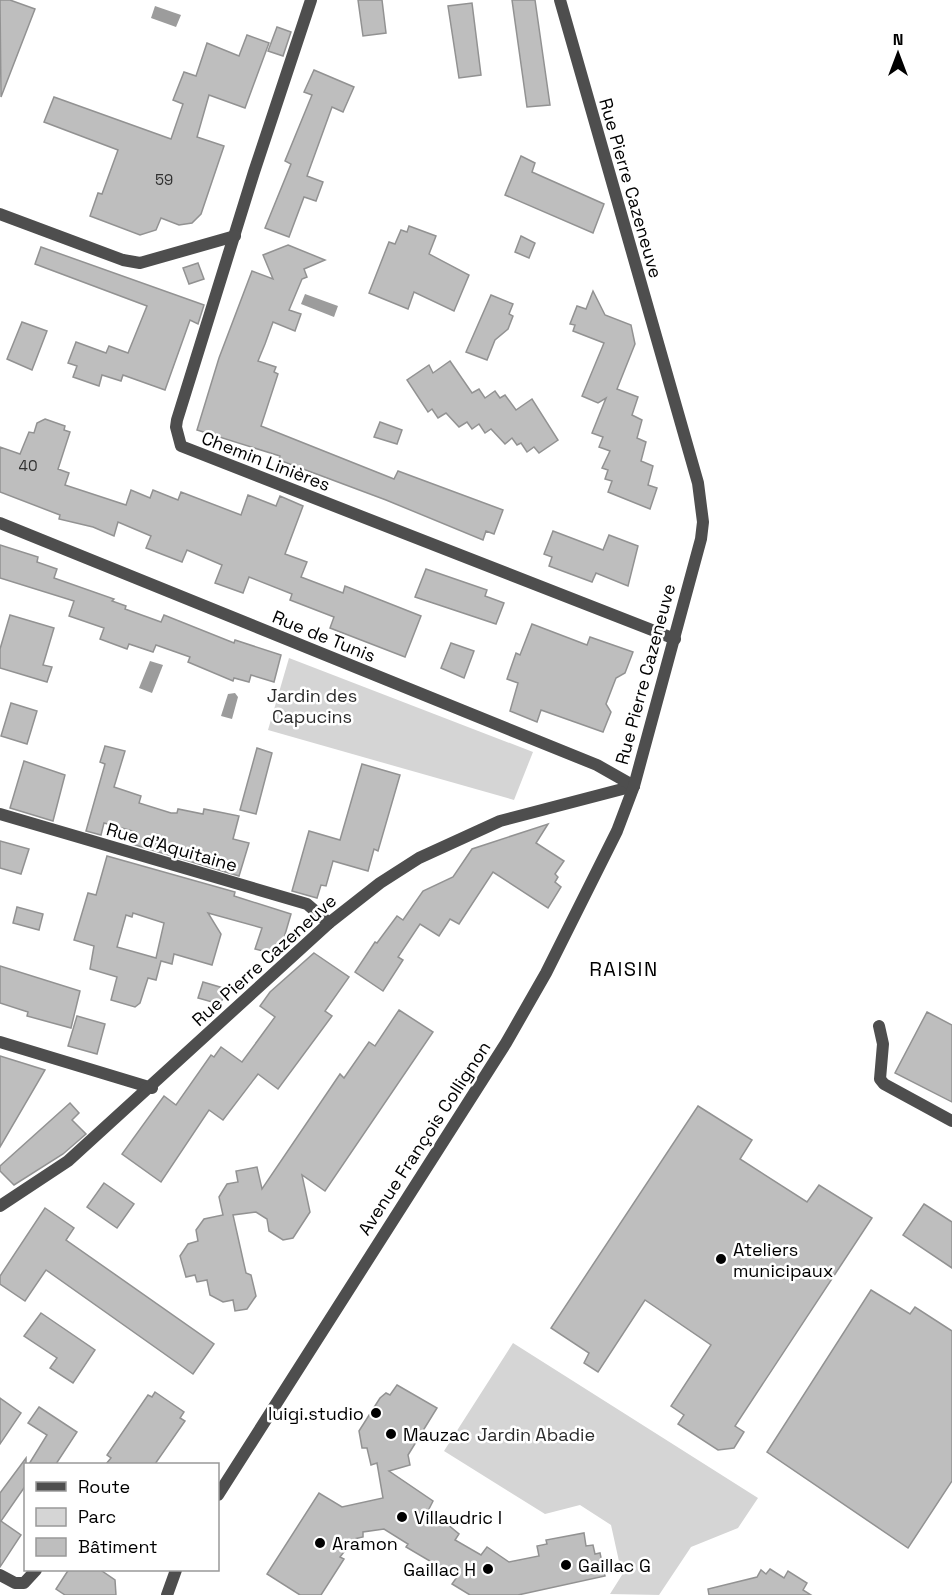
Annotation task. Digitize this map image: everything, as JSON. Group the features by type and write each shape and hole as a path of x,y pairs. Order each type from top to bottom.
{"street":[{"name":"Chemin Linières","path":"311,0 177,420 176,427 181,446 675,639"},
{"name":"Rue Pierre Cazeneuve","path":"0,1206 68,1161 152,1088 329,923 380,883 419,858 468,834 529,812 634,786 700,539 703,522 702,500 560,0"},
{"path":"0,214 123,260 140,263 235,236"},
{"name":"Rue de Tunis","path":"0,523 597,765 634,786"},
{"name":"Avenue François Collignon","path":"219,1493 506,1042 546,973 611,844 634,786"},
{"name":"Rue d'Aquitaine","path":"0,814 306,904 329,923"},
{"path":"879,1026 883,1044 880,1079 884,1084 952,1121"},
{"path":"0,1042 152,1088"},
{"path":"0,1575 15,1583 24,1583 34,1571"},
{"path":"167,1595 175,1571"}],"green space":[{"name":"Jardin des Capucins","path":"289,658 533,752 514,800 268,730"},
{"name":"Jardin Abadie","path":"513,1343 758,1498 738,1528 691,1547 659,1595 610,1594 622,1575 611,1525 580,1505 545,1514 444,1451"}],"shaded area":[{"path":"155,6 181,15 176,27 151,18"},
{"path":"305,294 338,306 334,317 301,304"},
{"path":"150,661 163,665 152,693 139,688"},
{"path":"235,693 238,697 232,719 221,716 228,694"}],"building":[{"path":"0,0 10,0 35,9 1,97"},
{"path":"358,0 382,0 386,33 363,36"},
{"path":"512,0 535,0 550,105 527,107"},
{"path":"472,3 481,75 459,78 448,6"},
{"path":"277,27 291,32 283,56 268,51"},
{"path":"247,35 269,43 245,108 209,95 197,137 224,146 201,214 192,223 179,225 161,218 156,230 140,235 90,216 98,193 102,194 118,150 44,122 54,97 171,139 183,104 173,100 184,72 196,76 207,43 239,56"},
{"path":"314,70 354,87 343,112 332,107 307,176 323,182 316,201 304,197 289,237 265,228 291,164 285,161 312,95 304,92"},
{"path":"521,156 535,163 532,172 604,204 593,233 505,195"},
{"path":"409,226 436,236 429,254 469,275 454,311 414,292 408,309 369,293 389,242 395,244 401,230 407,232"},
{"path":"521,236 535,243 529,258 515,252"},
{"path":"288,245 325,260 304,269 307,277 302,279 289,310 301,314 295,331 273,322 258,361 276,367 274,372 278,374 261,426 394,479 398,471 503,510 494,534 486,531 483,540 386,500 279,460 280,456 197,430 219,358 252,271 273,279 263,255"},
{"path":"41,247 204,305 198,324 190,320 165,390 123,375 121,381 102,375 99,386 73,377 77,366 68,363 76,342 106,353 109,346 128,353 147,306 35,264"},
{"path":"198,263 204,279 189,284 183,268"},
{"path":"593,291 605,315 631,325 635,344 617,389 638,397 632,415 642,420 637,438 646,442 641,461 653,466 648,485 657,488 650,509 608,492 612,481 605,479 608,470 602,468 610,451 599,447 603,437 592,433 606,398 598,403 582,396 604,343 573,331 575,325 570,324 577,306 586,309"},
{"path":"491,295 513,304 509,314 513,316 508,329 495,340 487,360 466,352"},
{"path":"22,322 47,331 32,370 7,359"},
{"path":"450,361 472,393 479,389 485,398 495,391 500,398 505,395 516,410 532,399 558,440 539,453 534,447 527,452 521,443 517,445 512,438 505,444 491,429 485,433 479,424 472,429 467,422 459,427 446,413 438,418 432,409 428,412 407,380 429,365 433,373"},
{"path":"45,419 65,426 64,430 70,432 58,469 69,473 65,485 126,505 131,490 150,498 153,490 178,500 181,492 241,515 248,495 276,506 280,496 303,506 285,554 307,562 301,577 343,593 345,586 421,616 405,657 330,628 334,617 290,600 292,594 249,577 243,593 215,583 222,565 187,550 182,562 146,548 151,536 118,522 114,536 93,527 59,519 60,515 0,492 0,447 20,454 29,432 34,433 37,423"},
{"path":"380,422 402,430 397,444 374,437"},
{"path":"553,531 603,550 609,535 638,546 628,586 596,573 592,582 549,566 552,557 544,554"},
{"path":"0,545 38,557 37,562 57,569 54,578 114,599 112,601 126,606 125,609 161,622 164,615 234,643 235,640 281,655 274,682 251,675 249,682 234,678 233,681 188,662 190,657 156,645 153,652 129,644 127,649 100,639 104,628 69,616 74,601 0,578"},
{"path":"426,569 487,590 485,596 504,603 496,624 415,597"},
{"path":"10,615 54,628 43,665 52,667 47,682 0,668 0,649"},
{"path":"532,624 587,645 590,637 633,652 625,673 616,678 606,704 611,712 603,732 541,710 537,722 510,711 518,683 507,679 516,653 520,655"},
{"path":"451,643 474,651 464,678 441,668"},
{"path":"11,703 37,711 27,744 1,736"},
{"path":"105,746 125,751 114,787 141,796 139,803 171,813 177,813 178,809 203,814 204,809 239,816 233,839 249,843 239,876 132,844 136,832 104,823 101,835 86,831 105,764 100,762"},
{"path":"257,748 272,753 256,814 240,810"},
{"path":"24,761 65,775 53,821 10,808"},
{"path":"362,764 400,775 378,851 374,849 368,871 333,861 326,886 321,885 317,898 292,891 309,831 340,840"},
{"path":"548,824 536,843 564,861 555,874 558,877 555,882 561,887 548,908 493,872 459,924 450,919 439,936 420,924 398,957 403,960 383,991 355,972 375,942 377,943 397,916 403,920 423,891 453,877 472,849"},
{"path":"0,841 29,849 21,874 0,868"},
{"path":"107,856 235,892 234,896 291,914 279,955 255,949 262,928 208,913 221,934 212,965 174,954 172,964 161,961 156,980 148,978 140,1003 135,1007 111,1000 117,977 90,969 94,946 74,940 88,893 96,895","holes":["133,913 164,923 156,958 117,947 126,915 132,917"]},
{"path":"17,907 43,914 39,930 13,923"},
{"path":"314,953 349,977 325,1011 332,1016 278,1089 258,1074 223,1120 209,1110 161,1182 122,1154 164,1096 176,1105 211,1055 214,1057 221,1047 242,1062 275,1017 260,1006 270,992"},
{"path":"0,966 80,991 71,1028 27,1016 28,1012 0,1003"},
{"path":"203,982 230,990 219,1004 198,998"},
{"path":"399,1010 433,1032 325,1191 302,1175 310,1212 293,1238 283,1240 269,1231 267,1219 256,1212 233,1215 246,1273 251,1275 256,1296 247,1309 235,1311 233,1300 223,1302 210,1295 207,1280 197,1282 195,1275 186,1277 180,1256 188,1244 198,1241 196,1230 204,1219 223,1215 219,1197 227,1184 238,1182 236,1171 257,1167 262,1189 340,1074 344,1078 369,1042 375,1046"},
{"path":"927,1012 952,1025 952,1102 895,1073"},
{"path":"77,1016 105,1024 97,1054 68,1046"},
{"path":"0,1056 45,1070 0,1147"},
{"path":"70,1103 79,1113 72,1120 86,1134 63,1154 14,1185 0,1171 0,1166"},
{"name":"Ateliers municipaux","path":"698,1106 752,1140 740,1159 807,1202 819,1185 872,1218 735,1426 744,1432 734,1448 718,1450 678,1424 684,1415 671,1406 711,1345 645,1300 598,1372 584,1363 589,1353 551,1328"},
{"path":"104,1183 134,1204 117,1228 87,1207"},
{"path":"924,1204 952,1222 952,1268 903,1235"},
{"path":"45,1208 74,1228 66,1240 214,1344 193,1374 46,1270 25,1301 0,1284 0,1276"},
{"path":"871,1290 910,1314 915,1307 952,1331 952,1481 908,1548 767,1452"},
{"path":"41,1313 95,1350 73,1383 50,1368 57,1358 24,1336"},
{"path":"397,1385 437,1408 408,1455 410,1465 389,1471 433,1501 429,1509 459,1534 455,1540 481,1555 487,1547 509,1562 539,1556 537,1546 547,1544 546,1540 584,1533 586,1546 593,1545 595,1554 600,1553 605,1576 518,1595 470,1595 452,1584 457,1577 406,1547 408,1544 384,1529 363,1532 363,1537 354,1539 340,1557 344,1559 321,1595 300,1595 267,1574 319,1493 342,1507 383,1498 377,1463 371,1465 367,1448 362,1448 359,1431 380,1398 386,1393 390,1395"},
{"path":"155,1392 184,1412 180,1418 185,1421 156,1463 107,1463 111,1458 107,1455 148,1395 152,1397"},
{"path":"0,1398 21,1413 0,1444"},
{"path":"39,1407 77,1432 57,1463 30,1463 47,1435 28,1423"},
{"path":"26,1458 24,1488 1,1521 21,1535 0,1567 0,1493"},
{"path":"770,1569 784,1578 788,1571 807,1583 803,1590 811,1595 709,1595 708,1589 757,1577 761,1570 766,1574"},
{"path":"68,1571 102,1571 115,1580 116,1595 65,1595 56,1589"}],"place":[{"name":"Ateliers municipaux","path":"721,1259"},
{"name":"luigi.studio","path":"376,1413"},
{"name":"Mauzac","path":"391,1434"},
{"name":"Villaudric I","path":"402,1517"},
{"name":"Aramon","path":"320,1543"},
{"name":"Gaillac G","path":"566,1565"},
{"name":"Gaillac H","path":"488,1569"}],"district":[{"name":"RAISIN","path":"624,969"}]}
